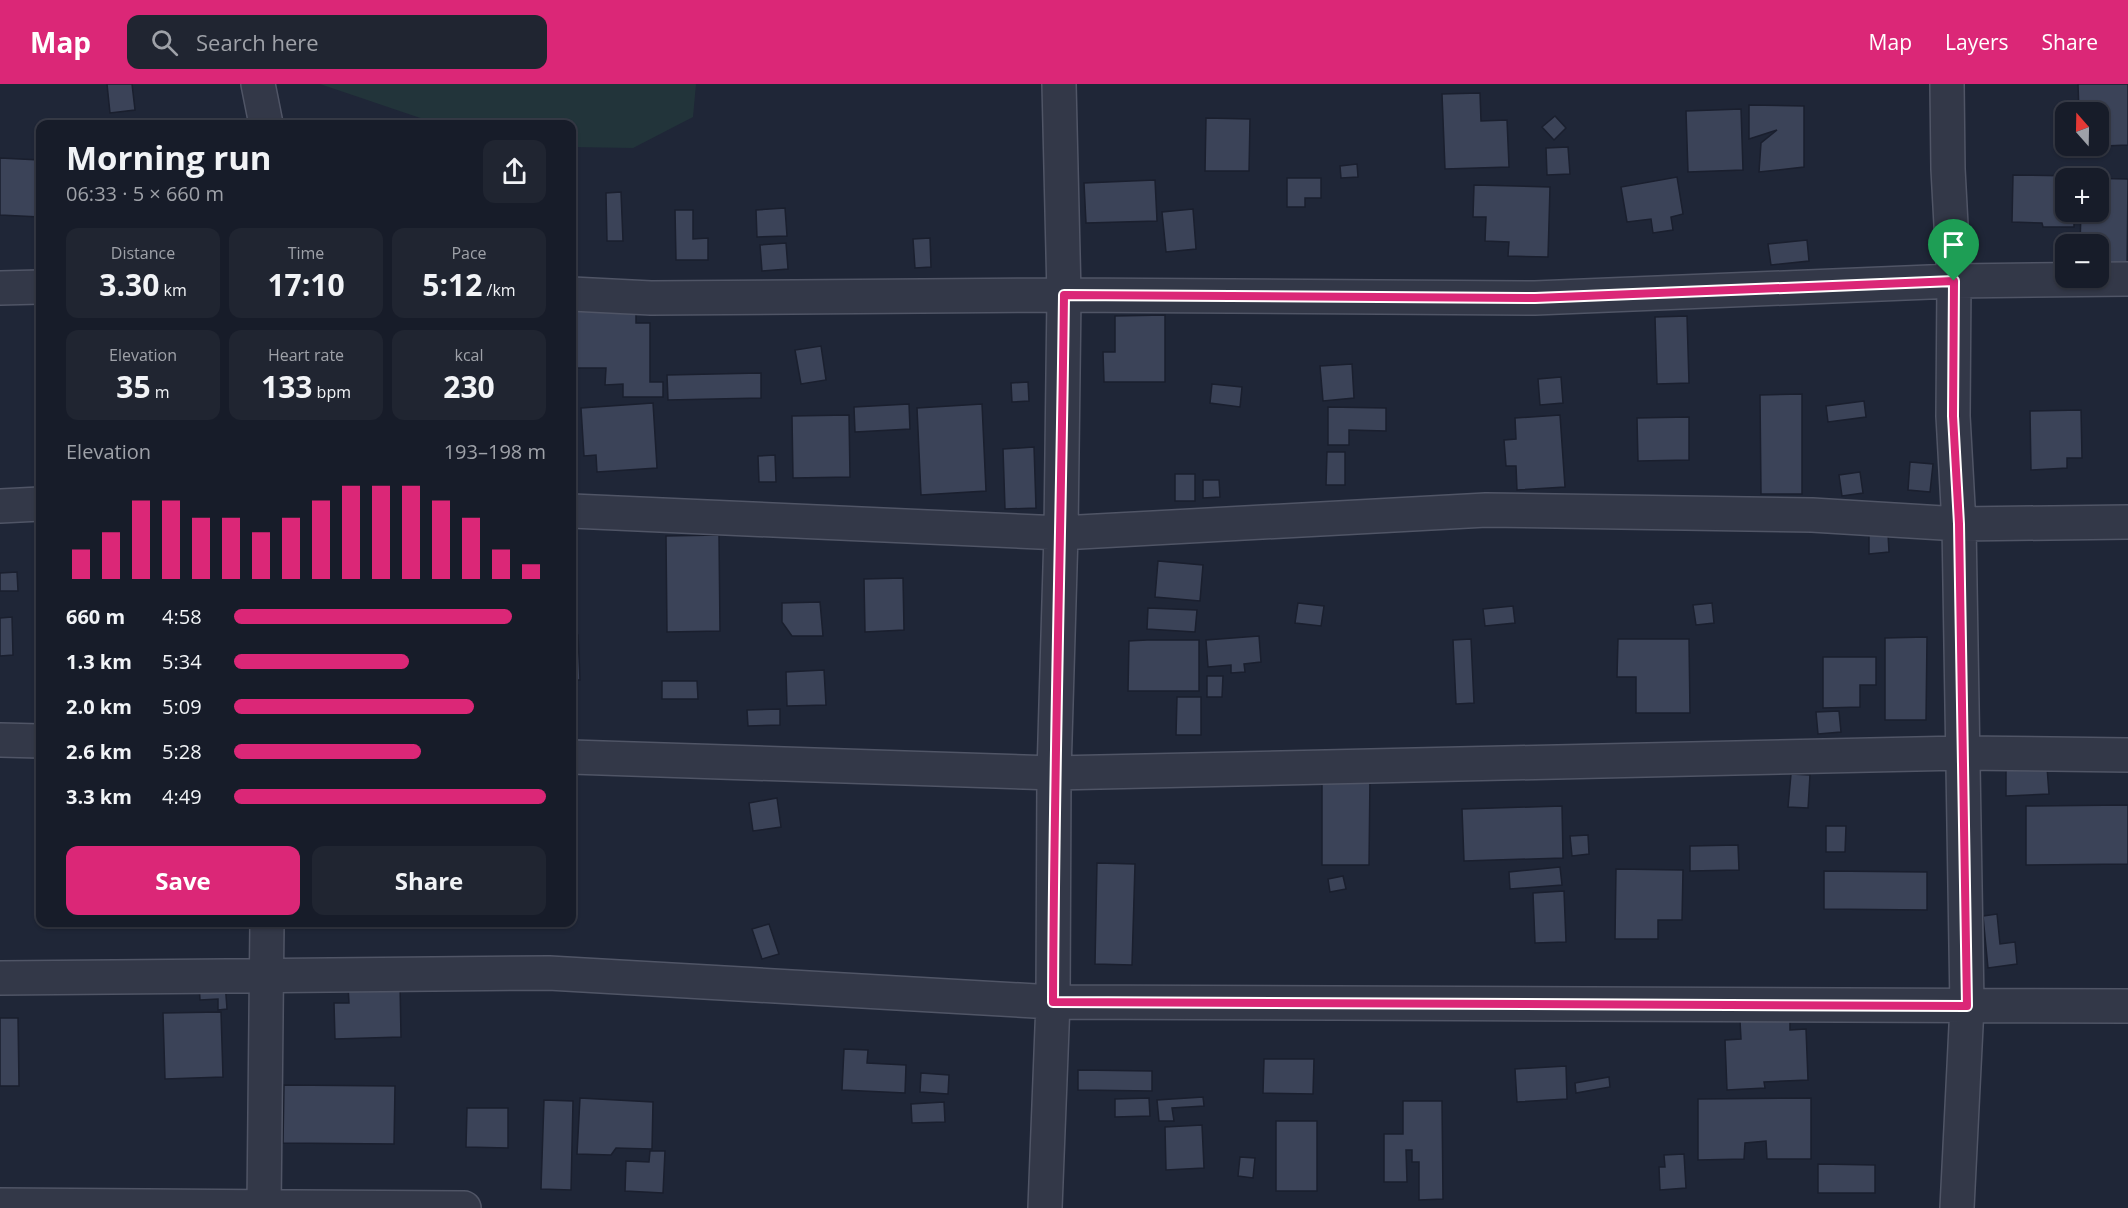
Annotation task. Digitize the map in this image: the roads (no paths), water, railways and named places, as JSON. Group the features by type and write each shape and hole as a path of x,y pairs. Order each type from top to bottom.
{"street":[{"path":"258,84 265,120"},
{"path":"1045,1208 1053,1002 1054,773 1061,533 1064,295 1059,84"},
{"path":"1947,84 1948,170 1954,281 1953,416 1959,524 1967,1006 1957,1208"},
{"path":"576,294 651,298 1064,295 1535,298 1954,281 2128,279"},
{"path":"0,288 36,287"},
{"path":"0,506 36,504"},
{"path":"576,511 1061,533 1486,510 1812,515 1959,524 2128,522"},
{"path":"0,740 36,741"},
{"path":"576,757 1054,773 1962,753 2128,755"},
{"path":"264,1207 267,927"},
{"path":"0,978 549,973 1053,1002 2128,1006"},
{"path":"0,1205 464,1208"}]}
